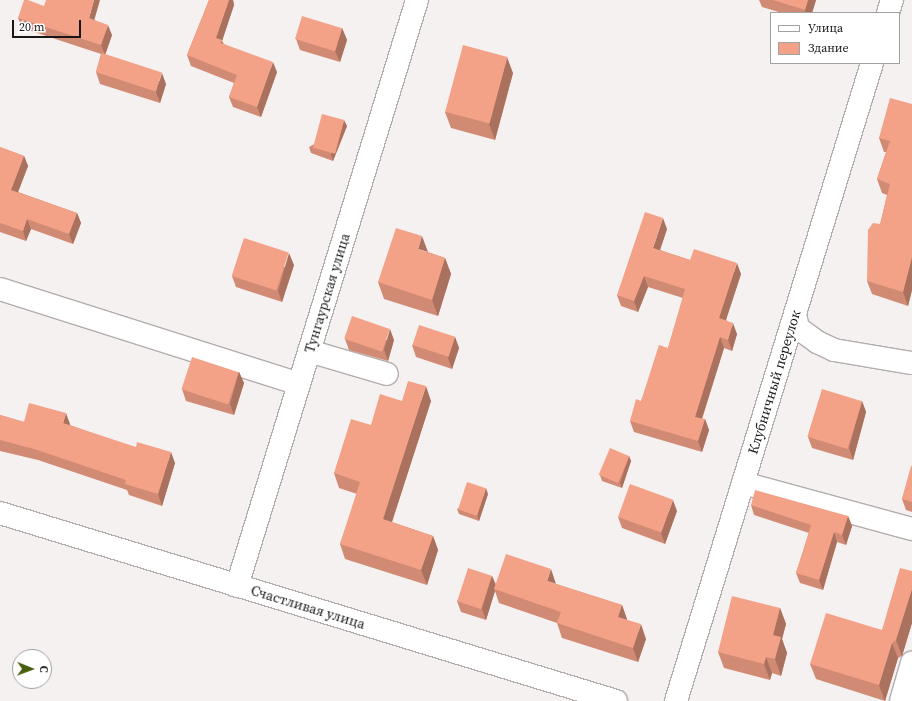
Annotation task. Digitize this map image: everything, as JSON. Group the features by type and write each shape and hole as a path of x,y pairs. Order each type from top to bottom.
{"street":[{"name":"Тунгаурская улица","path":"237,586 417,0"},
{"path":"888,12 892,0"},
{"name":"Клубничный переулок","path":"676,701 872,64"},
{"path":"0,289 299,384"},
{"path":"795,314 798,328 817,342 834,350 912,363"},
{"path":"309,351 387,374"},
{"path":"743,483 912,529"},
{"name":"Счастливая улица","path":"0,512 237,586 616,701"},
{"path":"901,701 912,663"}],"building":[{"path":"24,0 44,6 46,0 94,0 89,18 108,25 101,45 18,18"},
{"path":"209,0 229,0 216,38 222,40 221,43 273,62 257,107 229,97 237,75 187,55"},
{"path":"773,0 808,0 805,10"},
{"path":"302,16 342,28 335,51 295,39"},
{"path":"463,45 507,57 490,124 445,112"},
{"path":"102,53 162,72 156,91 96,72"},
{"path":"890,98 912,104 912,257 903,292 867,281 868,230 873,223 880,224 890,184 877,179 890,141 879,138"},
{"path":"322,114 344,120 335,154 313,148"},
{"path":"0,147 24,156 11,190 77,213 69,234 27,219 23,231 0,223"},
{"path":"645,212 663,218 653,248 690,260 694,249 737,263 719,318 733,323 728,340 720,337 695,417 705,419 698,441 630,421 636,399 641,401 659,345 668,348 685,289 644,276 634,301 617,295"},
{"path":"396,228 422,236 418,249 445,258 432,300 378,282"},
{"path":"244,238 289,253 276,291 232,276"},
{"path":"352,316 390,329 382,352 344,339"},
{"path":"419,325 455,337 449,357 413,345"},
{"path":"192,357 239,372 228,404 181,389"},
{"path":"408,381 426,386 383,519 433,536 421,570 340,544 360,482 334,473 351,419 371,425 380,394 402,401"},
{"path":"822,389 862,401 848,449 807,437"},
{"path":"29,403 66,413 63,423 136,447 137,442 171,452 158,494 125,484 126,480 34,449 0,440 0,415 24,422"},
{"path":"610,448 629,456 618,483 599,475"},
{"path":"912,466 912,502 902,499"},
{"path":"467,482 486,488 477,516 458,510"},
{"path":"630,484 673,500 661,533 618,517"},
{"path":"755,490 848,516 842,535 834,532 819,580 796,573 811,525 751,505"},
{"path":"506,554 551,569 547,581 622,605 618,617 641,624 633,648 557,623 561,612 494,589"},
{"path":"468,568 492,576 481,609 457,601"},
{"path":"900,568 912,571 912,589 896,640 892,643 879,685 810,664 826,613 882,630"},
{"path":"732,596 780,608 773,635 781,637 775,659 766,657 764,664 718,652"}]}
